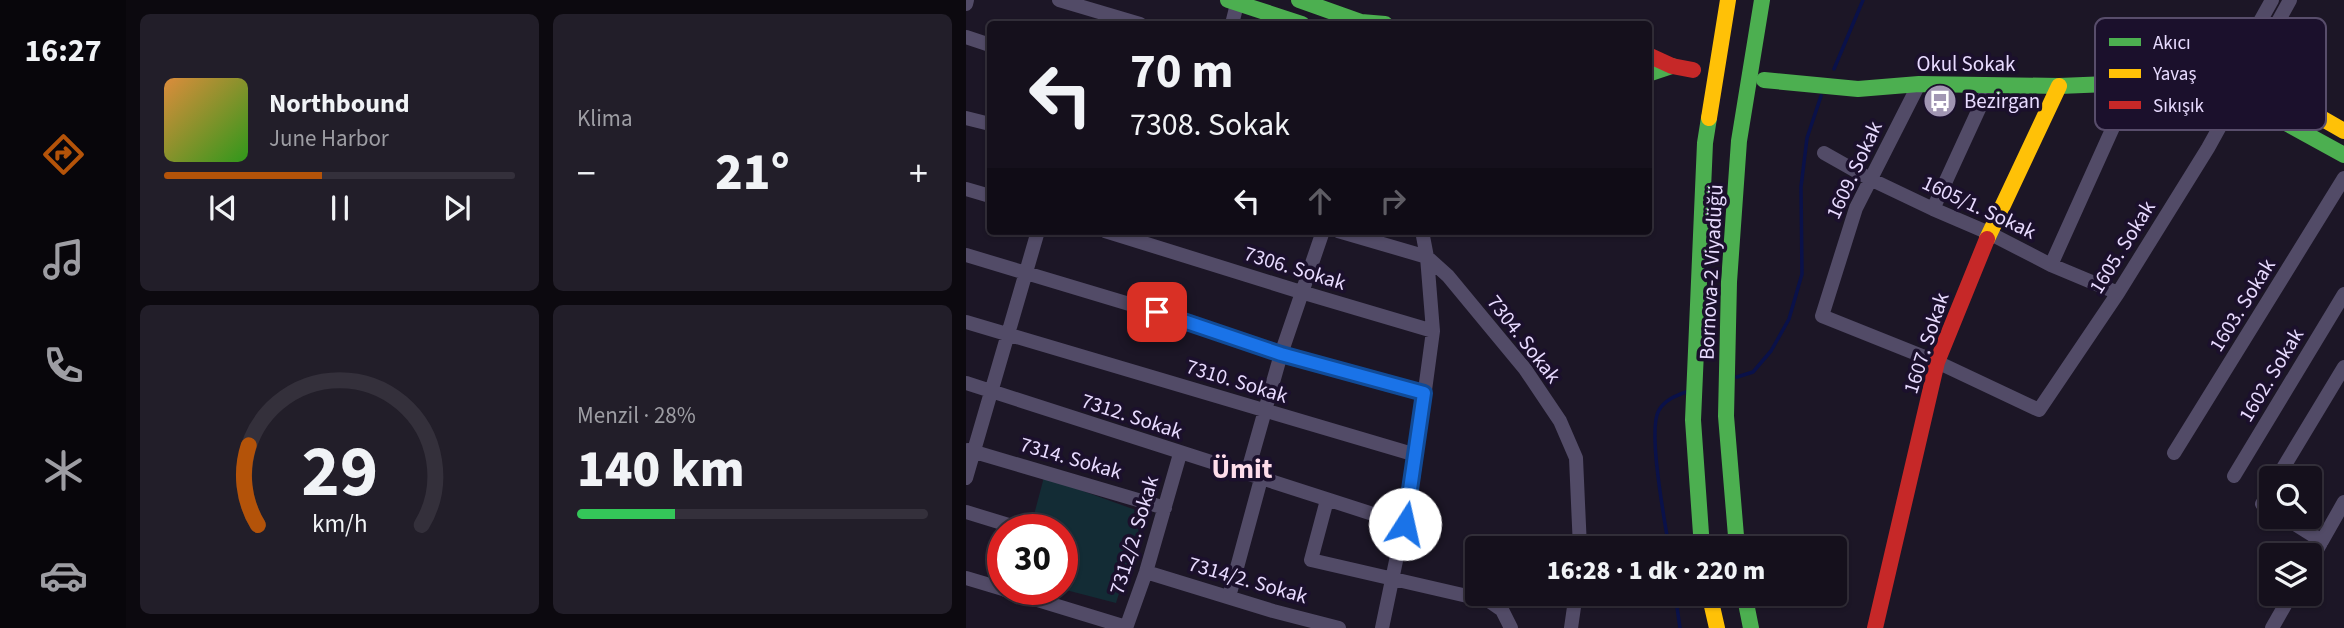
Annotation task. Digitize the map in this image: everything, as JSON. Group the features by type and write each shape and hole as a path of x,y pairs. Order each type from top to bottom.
{"main road":[{"path":"1299,0 1358,21"},
{"name":"Bornova-2 Viyadüğü","path":"1701,536 1693,420 1705,157 1728,0"},
{"name":"Bornova-2 Viyadüğü","path":"1736,536 1726,416 1729,282 1739,141 1762,0"},
{"path":"1233,2 1292,21"},
{"path":"1652,57 1672,66 1693,70"},
{"path":"1652,73 1672,66"},
{"name":"Okul Sokak","path":"1764,80 1858,89 1919,85 2095,85"},
{"name":"1607. Sokak","path":"1875,628 1937,362 1989,233 2059,86"},
{"path":"2326,121 2344,131"},
{"name":"Okul Sokak","path":"2298,130 2344,155"},
{"path":"1712,606 1717,628"},
{"path":"1747,606 1751,628"}],"street":[{"path":"1059,0 1107,20 1113,0"},
{"path":"2262,18 2272,0"},
{"name":"1605. Sokak","path":"2280,18 2290,0"},
{"path":"1231,21 1233,2"},
{"path":"966,37 987,44"},
{"name":"1609. Sokak","path":"1919,85 1856,208 1822,316 1937,362"},
{"path":"1933,209 1990,85"},
{"path":"966,118 987,123"},
{"path":"2050,265 2112,130"},
{"name":"1605. Sokak","path":"1937,362 2039,410 2118,293 2218,130"},
{"name":"1605/1. Sokak","path":"1824,153 1870,179 1989,233 2050,265 2118,293"},
{"name":"1603. Sokak","path":"2174,453 2344,178"},
{"path":"966,189 987,195"},
{"path":"966,478 970,450 992,391 1037,235"},
{"name":"7306. Sokak","path":"1118,235 1433,331"},
{"path":"1247,474 1281,354 1322,235"},
{"name":"7304. Sokak","path":"1352,235 1427,257 1448,276 1525,369 1560,421 1576,458 1579,536"},
{"path":"1381,628 1405,524 1433,331 1423,235"},
{"path":"966,255 1157,312 1281,354 1424,393"},
{"name":"1602. Sokak","path":"2234,477 2344,294"},
{"name":"7310. Sokak","path":"966,322 1263,412 1416,455"},
{"path":"2284,466 2344,367"},
{"name":"7312. Sokak","path":"966,383 1180,454 1405,524"},
{"name":"7314. Sokak","path":"970,450 1165,508"},
{"name":"7312/2. Sokak","path":"1126,627 1146,572 1180,454"},
{"path":"1228,597 1261,479"},
{"path":"1327,499 1311,560 1489,601 1502,610 1511,628"},
{"path":"2302,529 2322,541 2344,502"},
{"path":"966,512 987,518"},
{"name":"7314/2. Sokak","path":"1146,572 1339,628"},
{"path":"966,578 987,584"},
{"path":"1055,605 1126,627"},
{"path":"1571,628 1574,606"},
{"path":"2272,628 2285,606"}],"shaded area":[{"path":"1044,477 1144,513 1116,603 1078,593 1078,514 1034,514"}],"waterway":[{"path":"1834,69 1863,0"},
{"path":"1737,377 1753,372 1771,351 1789,319 1802,274 1801,187 1807,138 1821,96"},
{"path":"1667,536 1658,476 1656,420 1664,404 1686,392"},
{"path":"1677,606 1680,628"}],"traffic: fast":[{"path":"1228,0 1293,21"},
{"path":"1299,0 1358,21"},
{"path":"1736,536 1726,416 1729,282 1739,141 1762,0"},
{"path":"1652,73 1672,66"},
{"path":"1764,80 1858,89 1919,84 2095,85"},
{"path":"1701,536 1693,420 1705,143 1709,118"},
{"path":"2298,130 2344,155"},
{"path":"1747,606 1751,628"}],"traffic: slow":[{"path":"1709,118 1728,0"},
{"path":"1987,239 2059,86"},
{"path":"2326,121 2344,131"},
{"path":"1712,606 1717,628"}],"traffic: jam":[{"path":"1652,57 1672,66 1693,70"},
{"path":"1875,628 1937,362 1987,239"}],"place":[{"name":"Bezirgan","path":"1940,101"}],"district":[{"name":"Ümit","path":"1242,468"}],"route":[{"path":"1157,312 1281,354 1424,393 1405,524"}]}
